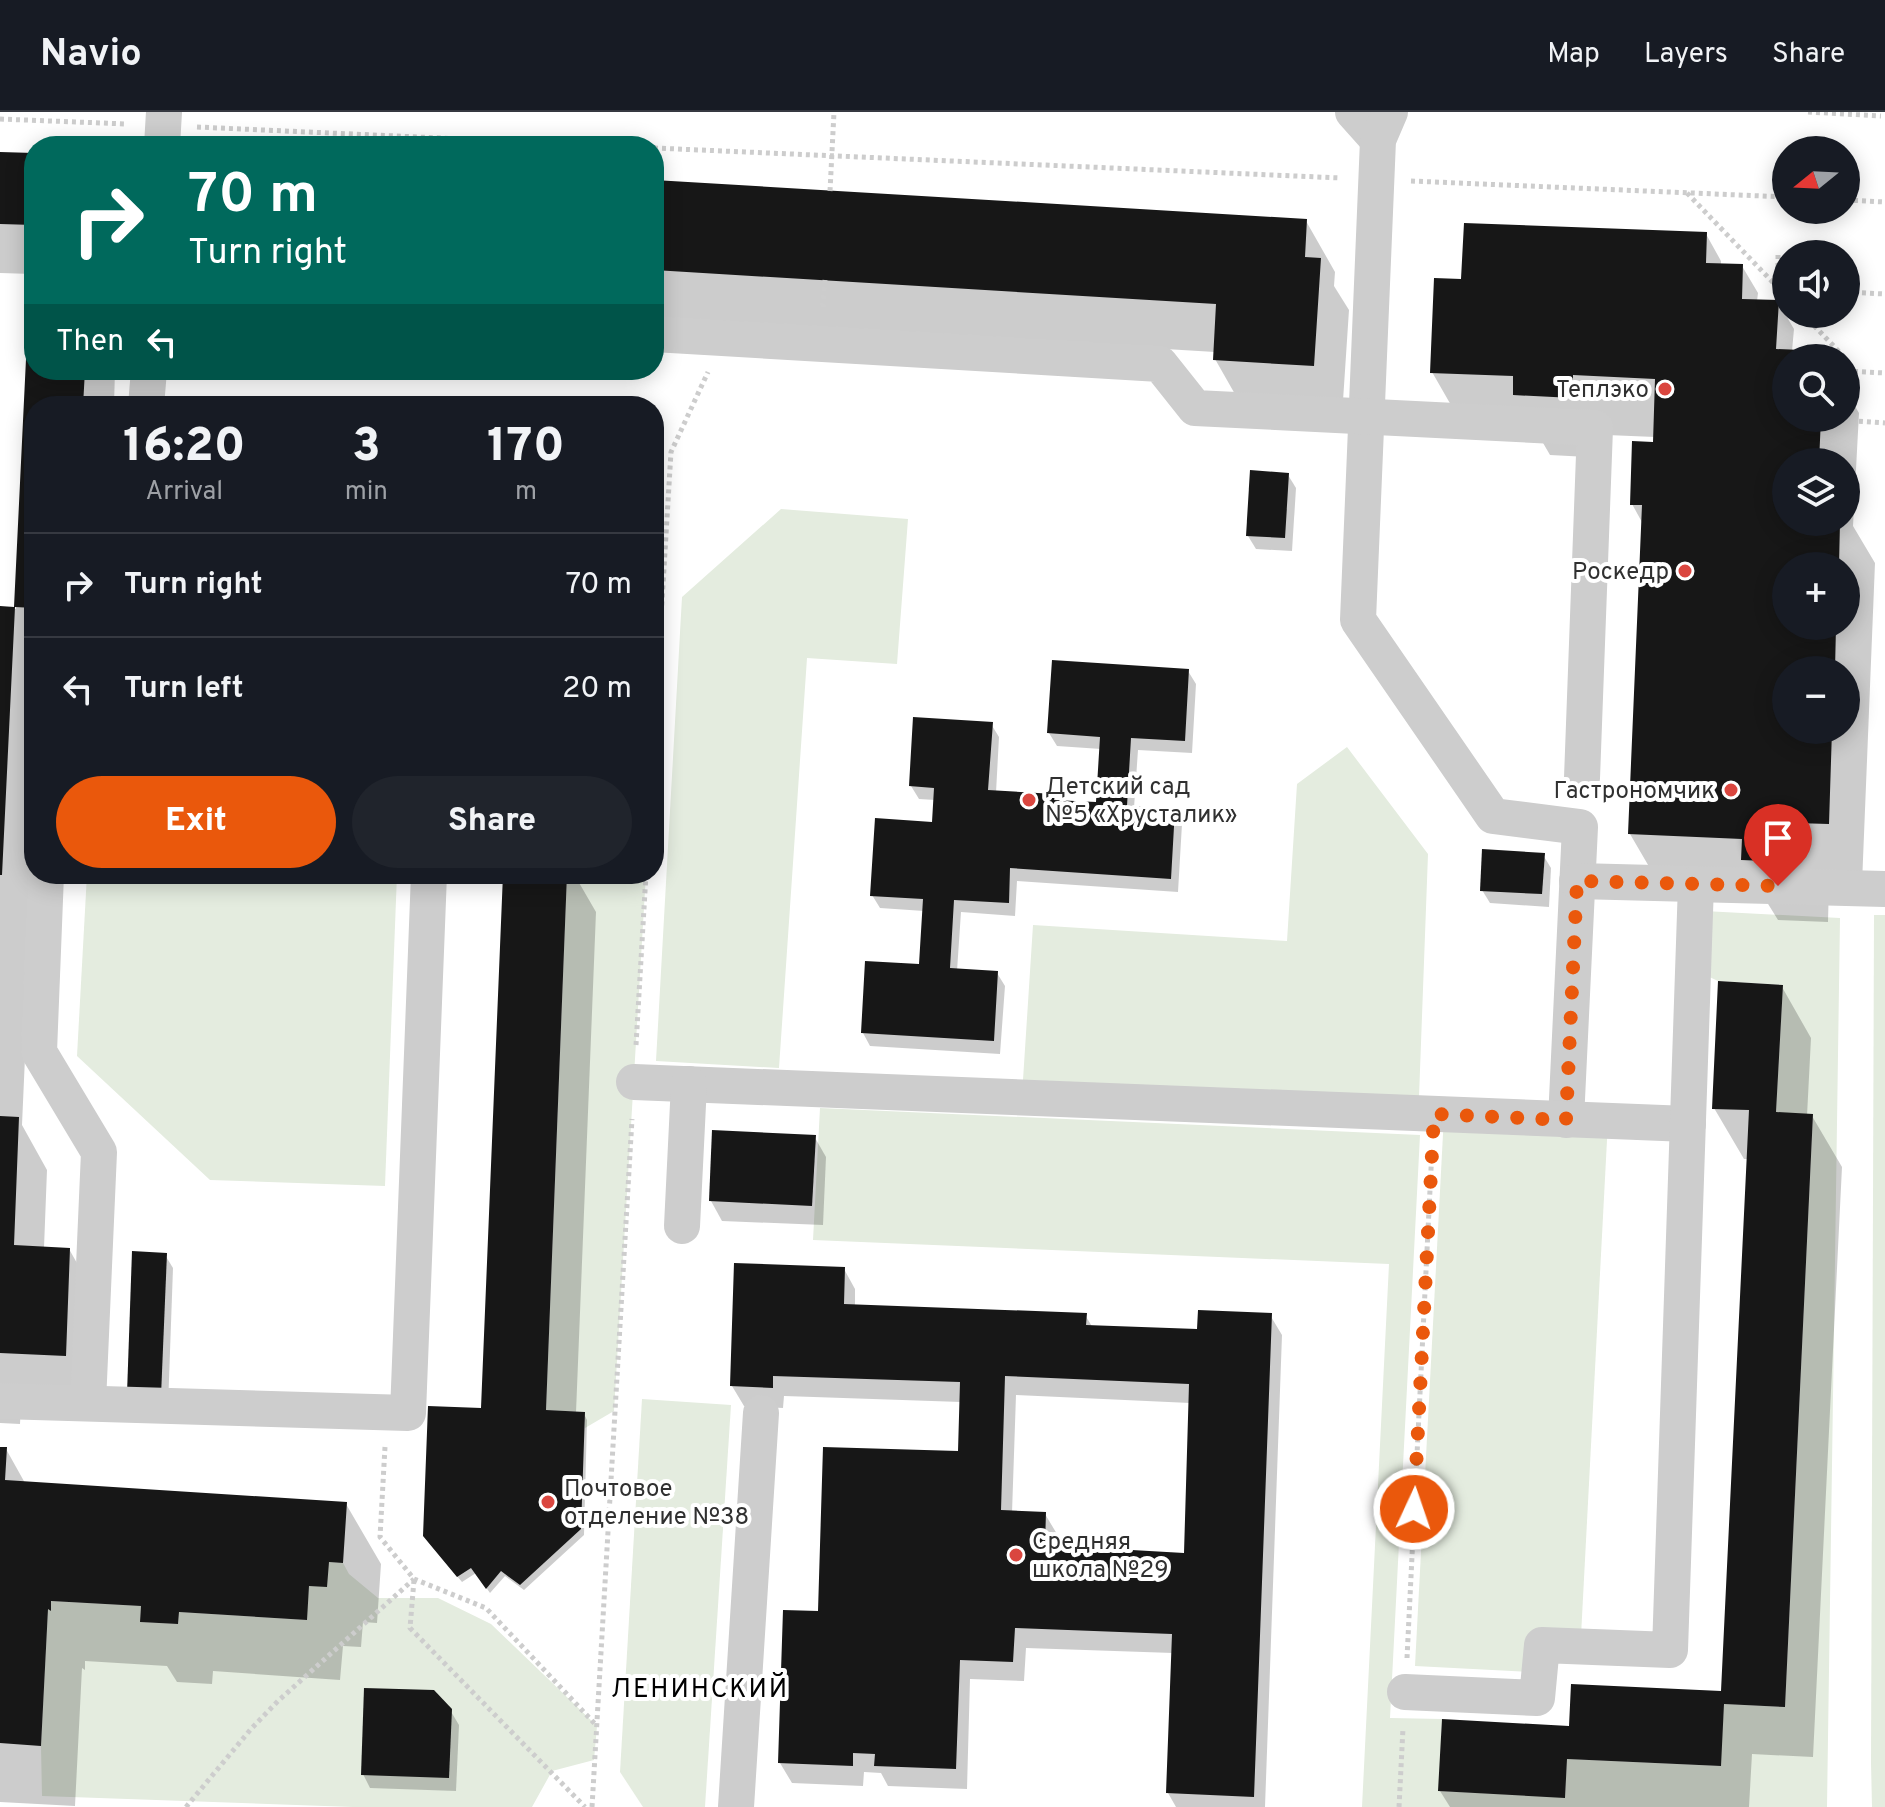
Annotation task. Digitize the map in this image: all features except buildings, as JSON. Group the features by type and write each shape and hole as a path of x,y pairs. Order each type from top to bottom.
{"lane":[{"path":"1353,112 1384,126 1376,179 1358,620 1493,816 1580,827 1566,1120"},
{"path":"664,335 1160,364 1195,408 1595,428 1582,778"},
{"path":"1577,881 1885,889"},
{"path":"46,884 39,1052 99,1152 88,1403"},
{"path":"0,1401 408,1413 429,884"},
{"path":"1405,1692 1537,1698 1542,1645 1670,1650 1696,884"},
{"path":"634,1082 1688,1124"},
{"path":"682,1226 689,1084"},
{"path":"736,1807 761,1413"}],"path":[{"path":"830,191 834,112"},
{"path":"1808,112 1881,116"},
{"path":"0,119 365,136"},
{"path":"664,148 1772,196"},
{"path":"1687,193 1772,282"},
{"path":"1860,201 1885,202"},
{"path":"1860,293 1885,294"},
{"path":"1816,328 1831,344"},
{"path":"664,568 671,452 724,338"},
{"path":"1860,372 1885,373"},
{"path":"1860,421 1885,423"},
{"path":"592,1807 645,884"},
{"path":"1399,1807 1434,1114"},
{"path":"387,1412 380,1537 414,1579 486,1608 597,1726"},
{"path":"186,1807 278,1701 414,1579"},
{"path":"414,1579 410,1628 585,1807"}],"shaded area":[{"path":"781,509 908,519 897,664 807,658 779,1068 656,1061 682,597"},
{"path":"1347,747 1428,854 1419,1097 1023,1080 1033,925 1287,941 1297,784"},
{"path":"86,884 397,884 385,1186 210,1180 77,1056"},
{"path":"567,884 645,884 614,1411 585,1428 585,1412 546,1410"},
{"path":"1704,911 1840,918 1827,1807 1362,1807 1389,1264 813,1240 820,1108 1420,1135 1390,1718 1442,1719 1439,1791 1565,1797 1567,1759 1720,1766 1724,1704 1785,1707 1813,1115 1776,1112 1783,985 1718,981 1701,973"},
{"path":"1874,915 1885,915 1885,1807 1872,1807 1871,1763"},
{"path":"1444,1115 1608,1121 1581,1636 1529,1672 1415,1666"},
{"path":"642,1399 731,1405 705,1807 643,1807 620,1772"},
{"path":"329,1562 343,1563 349,1574 378,1598 438,1598 491,1624 597,1726 594,1760 552,1771 532,1807 353,1807 42,1796 41,1746 48,1609 51,1601 141,1606 140,1622 178,1624 179,1612 306,1620 309,1586"}],"place":[{"name":"Теплэко","path":"1665,389"},
{"name":"Роскедр","path":"1685,571"},
{"name":"Гастрономчик","path":"1731,790"},
{"name":"Детский сад №5 «Хрусталик»","path":"1029,800"},
{"name":"Почтовое отделение №38","path":"548,1502"},
{"name":"Средняя школа №29","path":"1016,1555"}],"district":[{"name":"ЛЕНИНСКИЙ","path":"700,1688"}],"route":[{"path":"1414,1509 1434,1114 1566,1120 1577,881 1778,886"}]}
